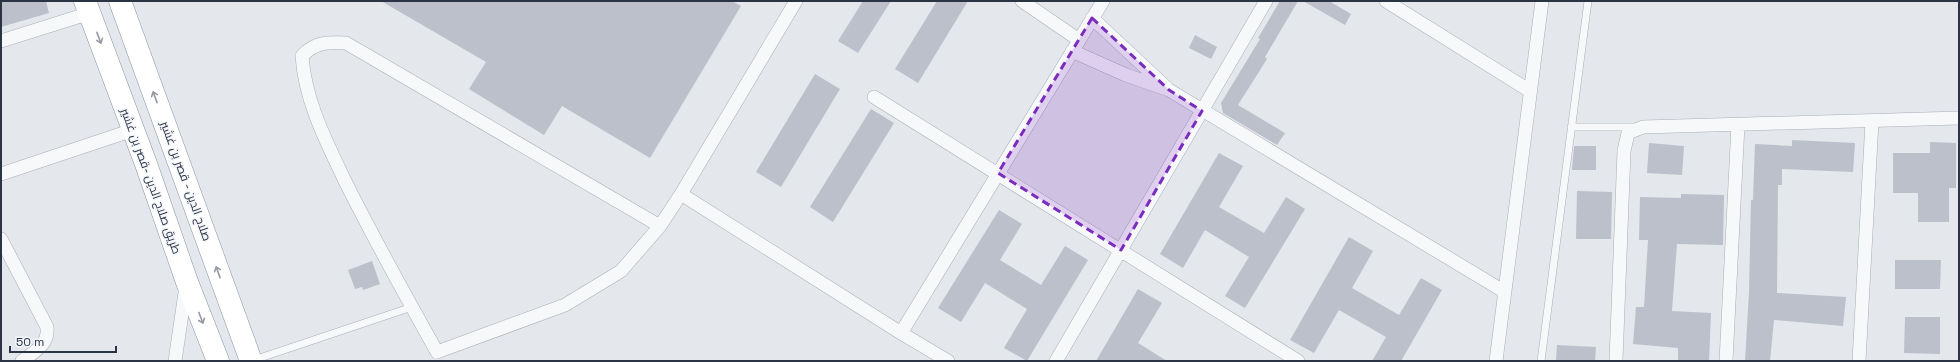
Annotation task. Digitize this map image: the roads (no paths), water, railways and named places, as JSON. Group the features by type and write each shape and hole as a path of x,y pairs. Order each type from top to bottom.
{"highway":[{"name":"صلاح الدين - قصر بن غشير","path":"120,1 251,361"},
{"name":"طريق صلاح الدين -قصر بن غشير","path":"88,7 187,282 218,361"}],"street":[{"path":"660,226 346,43 316,44 309,48 302,56 303,75 315,116 372,237 437,352 566,305 621,271 660,226 681,194 796,1"},
{"path":"1022,1 1079,40"},
{"path":"901,333 1103,1"},
{"path":"1056,361 1266,1"},
{"path":"1386,1 1530,91"},
{"path":"1496,361 1542,1"},
{"path":"1,41 88,7"},
{"path":"1092,18 1169,90 1505,292"},
{"path":"1072,51 1126,75 1169,90"},
{"path":"874,97 1298,361"},
{"path":"1616,361 1624,151 1628,133 1643,127 1959,118"},
{"path":"1860,361 1872,120"},
{"path":"1726,361 1738,124"},
{"path":"1,174 133,130"},
{"path":"681,194 948,361"},
{"path":"2,242 47,327 46,340 42,346 22,361"},
{"path":"175,361 187,282"}],"lane":[{"path":"1541,361 1588,1"},
{"path":"1571,127 1643,127"},
{"path":"251,361 412,307"}]}
